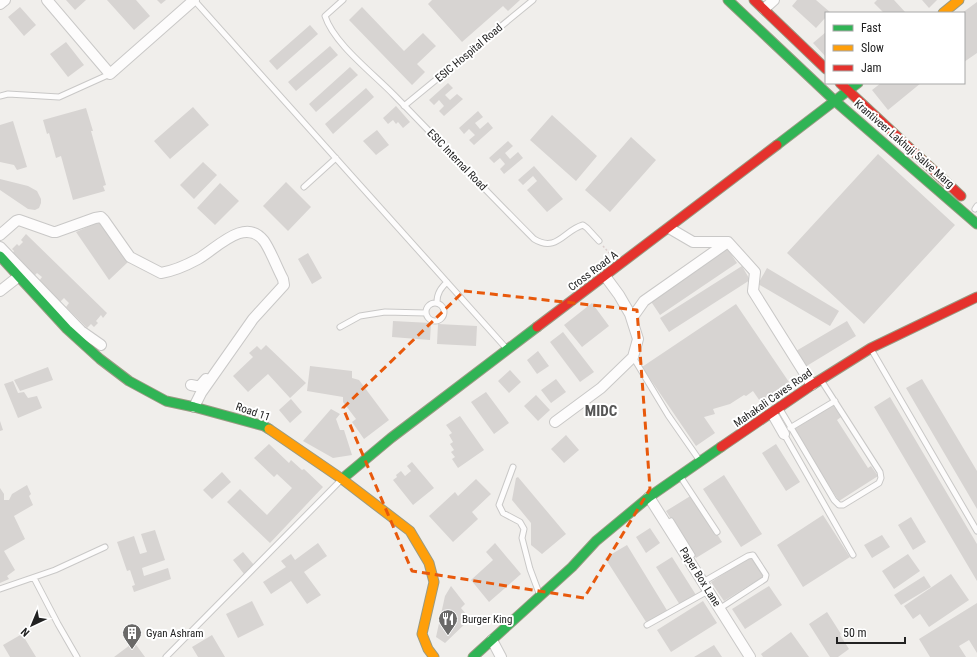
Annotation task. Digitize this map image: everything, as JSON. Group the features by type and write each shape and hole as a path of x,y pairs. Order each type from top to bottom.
{"street":[{"path":"0,4 5,0"},
{"path":"46,0 110,74 194,0"},
{"name":"Krantiveer Lakhuji Salve Marg","path":"728,0 835,101 977,224"},
{"path":"754,0 825,68"},
{"path":"764,9 774,0"},
{"path":"944,12 959,0"},
{"name":"Krantiveer Lakhuji Salve Marg","path":"841,84 976,209"},
{"name":"Cross Road A","path":"342,479 391,438 857,84"},
{"path":"0,235 16,221 20,220 56,232 101,217 130,257 161,273 197,259 232,235 239,232 251,232 264,240 284,283 283,286 254,319 201,393 194,407"},
{"path":"669,228 693,242 728,242 755,272 753,291 816,382"},
{"path":"632,318 644,301 728,242"},
{"path":"0,247 81,332 101,345"},
{"name":"Road 11","path":"0,256 67,329 129,381 166,401 264,426 342,479 410,531 429,563 434,582 422,634 428,649 434,657"},
{"path":"555,422 601,388 633,358 638,339 632,318 619,295 605,276"},
{"path":"0,291 18,277"},
{"name":"Mahakali Caves Road","path":"473,657 572,567 596,541 649,497 816,382 871,348 977,297"},
{"path":"191,385 198,386 202,384 249,318 252,317 254,319"},
{"path":"776,410 787,431"},
{"name":"Paper Box Lane","path":"649,497 685,547 708,591 750,657"},
{"path":"492,640 501,657"}],"lane":[{"path":"194,0 508,350"},
{"name":"ESIC Internal Road","path":"344,0 325,16 328,25 338,39 534,239 541,243 548,244 556,242 577,227 583,225 599,241"},
{"name":"ESIC Hospital Road","path":"404,106 533,0"},
{"path":"0,96 8,94 59,97 110,74"},
{"path":"304,188 336,158"},
{"path":"437,302 441,288 447,282"},
{"path":"437,302 442,305 444,311 443,317 435,321 429,319 426,310 428,305 437,302"},
{"path":"340,327 360,316 372,314 385,312 426,313"},
{"path":"871,348 977,531"},
{"path":"633,358 668,415 701,462"},
{"path":"787,431 834,500 839,505 843,505 879,482 881,478 880,472 836,401 816,382"},
{"path":"787,431 836,401"},
{"path":"787,431 853,555"},
{"path":"513,467 500,505 503,513 520,522 524,529 522,538 530,569 540,596"},
{"path":"680,476 717,532"},
{"path":"166,657 342,479"},
{"path":"671,521 685,547 692,555"},
{"path":"0,589 34,578 106,547"},
{"path":"703,582 748,556 753,555 766,575 765,579 719,608"},
{"path":"34,578 77,657"},
{"path":"647,625 708,591"}],"path":[{"path":"599,241 620,265"}],"highlighted area":[{"path":"464,291 637,310 650,489 584,598 412,571 343,408"}],"building":[{"path":"66,0 86,0 75,10"},
{"path":"107,0 136,0 150,16 134,30"},
{"path":"157,0 166,0 161,4"},
{"path":"432,0 520,0 508,11 503,6 462,42 428,4"},
{"path":"797,0 816,0 830,12 825,12 825,18 816,28 792,6"},
{"path":"877,0 894,0 905,12 883,12 874,3"},
{"path":"922,0 937,0 929,8"},
{"path":"977,2 977,53 965,61 965,12 963,12"},
{"path":"20,7 36,25 24,36 8,17"},
{"path":"362,7 404,51 423,33 436,46 417,64 425,72 412,85 349,20"},
{"path":"310,25 318,34 277,70 269,61"},
{"path":"825,33 825,56 813,43"},
{"path":"66,42 84,65 68,77 50,54"},
{"path":"330,46 338,55 296,91 288,82"},
{"path":"350,67 358,75 316,112 309,104"},
{"path":"448,83 453,88 445,95 450,100 457,94 463,99 444,116 439,111 444,106 439,100 434,105 429,100"},
{"path":"880,84 920,84 888,110 872,90"},
{"path":"366,88 374,97 333,134 325,124"},
{"path":"396,106 410,122 403,128 398,122 396,124 393,120 388,124 383,118"},
{"path":"193,107 209,125 170,159 154,141"},
{"path":"86,108 106,185 103,186 105,191 73,200 61,156 56,158 49,133 47,134 43,120"},
{"path":"478,111 483,117 475,123 480,129 488,122 493,128 474,145 469,140 475,135 469,129 464,134 459,128"},
{"path":"552,115 597,156 576,181 530,140"},
{"path":"13,121 27,167 17,170 14,165 0,162 0,125"},
{"path":"377,130 389,145 376,155 363,141"},
{"path":"631,137 656,160 610,212 585,190"},
{"path":"508,141 513,146 505,153 510,159 518,152 523,158 504,174 500,169 505,164 500,158 494,163 489,158"},
{"path":"878,154 955,225 864,324 787,253"},
{"path":"203,162 217,175 194,199 180,185"},
{"path":"534,166 563,199 547,212 527,190 537,181 533,176 523,185 518,180"},
{"path":"0,179 28,186 37,191 41,199 39,208 35,210 28,209 0,190"},
{"path":"286,182 311,207 288,231 263,206"},
{"path":"220,183 239,201 215,225 197,208"},
{"path":"101,221 128,262 109,280 76,232"},
{"path":"26,234 107,313 103,318 101,315 96,321 98,323 94,327 91,324 87,328 66,307 69,303 64,298 60,302 39,281 42,277 37,273 34,276 11,255 14,251 12,249 17,244 19,246 23,242 21,240"},
{"path":"727,248 737,263 660,315 650,300"},
{"path":"308,253 322,278 312,284 298,259"},
{"path":"742,266 750,280 669,332 660,318"},
{"path":"767,268 839,311 830,326 758,284"},
{"path":"592,303 609,326 582,347 564,325"},
{"path":"736,304 793,388 764,407 753,391 730,404 713,409 715,414 704,417 715,433 696,446 642,367"},
{"path":"393,321 431,323 430,340 392,337"},
{"path":"847,321 856,336 805,367 796,351"},
{"path":"438,324 477,326 476,346 437,344"},
{"path":"563,332 594,372 580,382 550,342"},
{"path":"266,345 306,383 290,398 268,374 248,392 233,376 253,357 249,353 257,346 261,350"},
{"path":"538,351 549,366 537,374 527,360"},
{"path":"310,366 352,371 352,378 359,380 389,420 364,439 352,422 356,419 343,402 343,397 307,391"},
{"path":"48,367 53,380 20,391 14,380"},
{"path":"510,370 521,382 509,393 498,381"},
{"path":"556,379 566,392 551,403 541,390"},
{"path":"922,379 977,471 977,509 906,388"},
{"path":"13,381 18,393 24,392 28,398 37,396 42,408 18,418 4,384"},
{"path":"486,392 509,423 494,434 471,402"},
{"path":"536,395 550,410 538,421 524,406"},
{"path":"890,397 977,544 977,581 874,407"},
{"path":"291,399 302,412 290,423 279,410"},
{"path":"833,405 841,417 837,420 868,468 871,466 878,476 839,501 793,430"},
{"path":"331,409 340,414 336,419 340,430 344,430 352,455 333,458 303,441"},
{"path":"460,416 484,450 458,468 452,459 455,457 451,452 454,450 450,444 453,442 449,435 452,433 446,425"},
{"path":"0,421 3,430 0,431"},
{"path":"566,435 579,450 564,463 551,449"},
{"path":"269,444 289,463 291,460 302,470 304,469 323,487 270,543 227,502 240,489 267,515 292,488 277,474 274,477 254,458"},
{"path":"776,444 800,482 786,491 762,453"},
{"path":"412,462 434,488 413,505 393,480 401,471 405,476 411,471 407,466"},
{"path":"222,472 231,482 212,499 203,490"},
{"path":"724,475 762,534 741,547 703,489"},
{"path":"518,477 566,534 542,554 531,545 531,523 512,500 516,478"},
{"path":"476,479 491,494 472,512 478,519 453,542 429,516 455,492 458,496"},
{"path":"27,485 31,494 29,496 33,505 14,516 25,539 4,551 15,570 7,576 9,579 0,583 0,488 4,494 4,500 9,500 12,494"},
{"path":"692,495 722,542 696,558 666,511"},
{"path":"823,515 850,557 803,587 777,545"},
{"path":"911,517 926,542 913,550 898,525"},
{"path":"650,528 660,543 646,553 636,537"},
{"path":"155,530 165,560 142,568 144,576 168,568 171,579 134,592 132,586 135,585 130,570 127,571 117,542 134,536 140,554 147,552 141,534"},
{"path":"882,535 890,547 872,558 864,545"},
{"path":"318,543 327,556 304,572 321,595 307,604 291,581 271,594 263,582 286,567 281,561 291,554 295,560"},
{"path":"495,543 521,574 489,602 471,580 493,560 486,552"},
{"path":"627,545 668,612 648,625 605,558"},
{"path":"243,552 254,565 244,574 233,560"},
{"path":"908,554 920,571 894,589 882,571"},
{"path":"751,556 764,576 724,601 711,582"},
{"path":"672,557 696,595 680,605 656,567"},
{"path":"951,574 969,600 929,627 920,614 913,619 904,606"},
{"path":"924,576 931,587 901,605 894,595"},
{"path":"451,586 465,604 461,608 470,619 445,643 436,637 445,596"},
{"path":"769,586 782,605 745,629 732,609"},
{"path":"252,601 264,625 238,638 226,614"},
{"path":"703,601 717,623 671,652 657,630"},
{"path":"977,603 977,653 969,640 959,646 966,657 930,657 919,639"},
{"path":"827,612 849,649 838,657 830,657 809,624"},
{"path":"791,632 809,657 763,657 761,654"},
{"path":"22,634 36,657 10,657 3,645"},
{"path":"212,635 225,657 198,657 192,647"},
{"name":"Gyan Ashram","path":"134,642 145,657 114,657"},
{"path":"714,645 722,657 694,657"}],"traffic: fast":[{"path":"728,0 835,101 977,224"},
{"path":"777,145 857,84"},
{"path":"0,256 67,329 100,359 129,381 166,401 264,426 269,429"},
{"path":"342,479 391,438 537,327"},
{"path":"473,657 572,567 596,541 649,497 721,447"}],"traffic: slow":[{"path":"944,12 959,0"},
{"path":"269,429 342,479 410,531 429,563 434,582 422,634 428,649 434,657"}],"traffic: jam":[{"path":"754,0 825,68"},
{"path":"841,84 961,196"},
{"path":"537,327 777,145"},
{"path":"721,447 812,385 871,348 977,297"}],"place":[{"name":"Burger King","path":"448,636"},
{"name":"Gyan Ashram","path":"132,650"}],"district":[{"name":"MIDC","path":"601,411"}]}
